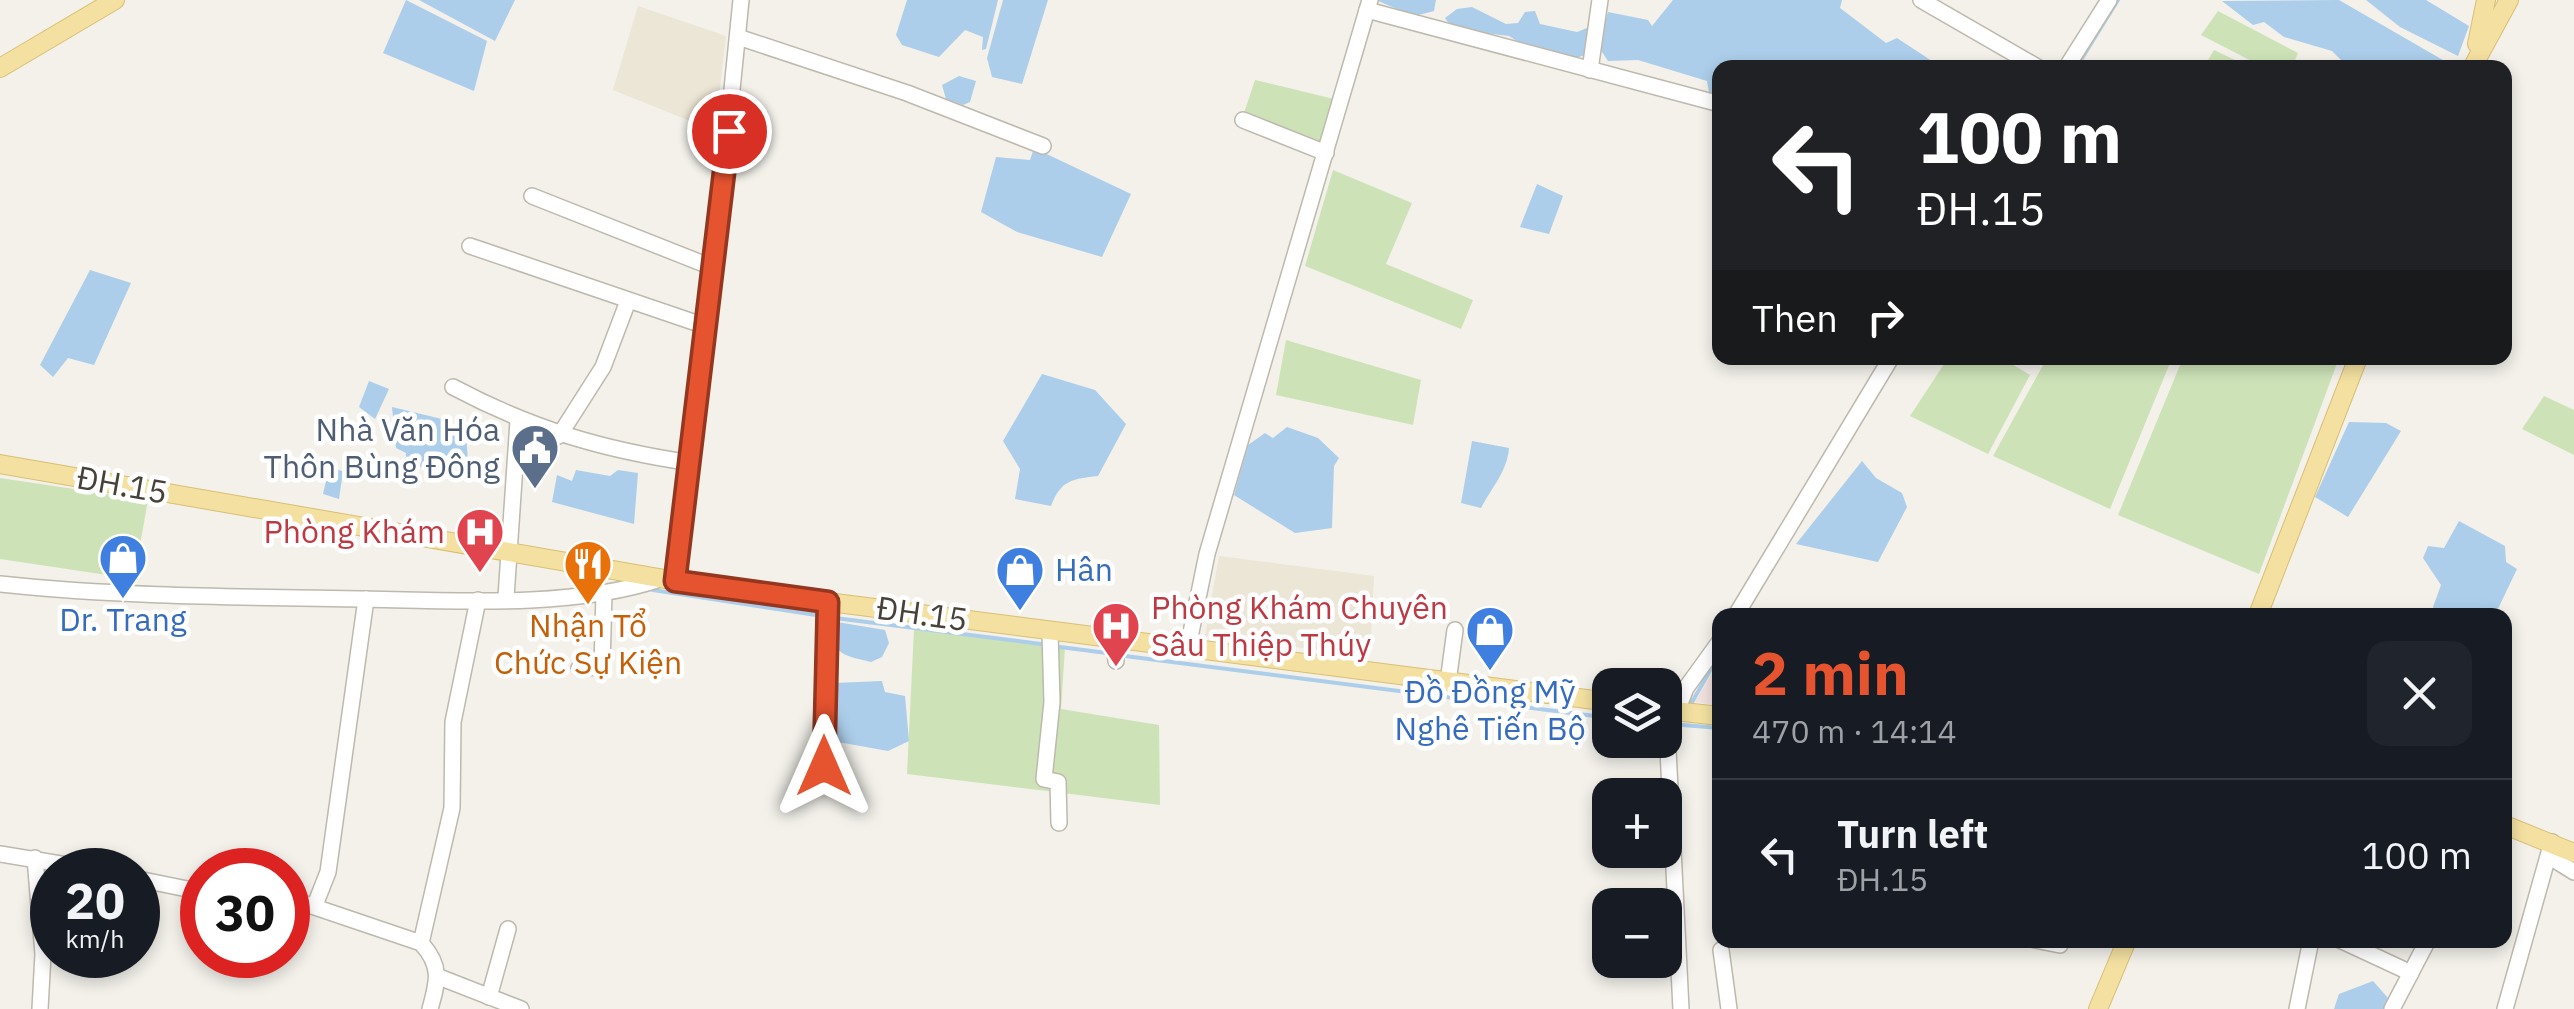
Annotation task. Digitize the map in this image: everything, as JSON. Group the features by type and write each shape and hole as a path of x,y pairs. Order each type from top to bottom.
{"main road":[{"path":"0,68 85,9 114,0"},
{"path":"2474,60 2486,0"},
{"path":"2476,60 2510,0"},
{"path":"2261,608 2355,365"},
{"name":"ĐH.15","path":"0,464 668,580 1050,632 1282,653 1448,682 1592,700"},
{"path":"1682,712 1712,715"},
{"path":"2512,829 2551,850 2574,852"},
{"path":"2098,1009 2123,948"}],"street":[{"path":"0,584 86,592 478,600 604,593 668,580 692,463 714,268 726,92 741,0"},
{"path":"1590,70 1600,0"},
{"path":"1920,0 2025,60"},
{"path":"2071,60 2109,0"},
{"path":"1188,647 1207,554 1368,5 1712,102"},
{"path":"738,37 907,93 1043,146"},
{"path":"1242,120 1326,153"},
{"path":"532,196 714,268"},
{"path":"470,246 512,257 708,327"},
{"path":"559,436 603,366 628,301"},
{"path":"1740,608 1887,365"},
{"path":"453,387 518,421 559,436 692,463"},
{"path":"506,597 510,490 518,421"},
{"path":"579,668 602,668 604,593"},
{"path":"316,905 328,872 366,599"},
{"path":"421,943 452,808 454,722 478,600"},
{"path":"824,766 828,602"},
{"path":"1448,682 1455,630"},
{"path":"1050,632 1052,702 1044,778 1058,782 1059,823"},
{"path":"1114,639 1116,661"},
{"path":"1682,693 1712,652"},
{"path":"1671,758 1681,1009"},
{"path":"2505,1009 2551,850 2574,872"},
{"path":"0,854 30,857"},
{"path":"310,904 421,943 432,956 439,977 430,1009"},
{"path":"489,997 508,929"},
{"path":"2297,1009 2309,948"},
{"path":"2357,948 2411,973"},
{"path":"2392,1009 2424,948"},
{"path":"1721,950 1729,1009"},
{"path":"439,977 521,1009"},
{"path":"40,1009 42,978"}],"shaded area":[{"path":"638,6 726,36 715,131 613,90"},
{"path":"1219,556 1374,576 1370,656 1205,636"},
{"path":"1712,673 1712,705 1695,702"}],"green space":[{"path":"2218,11 2298,53 2295,60 2249,60 2201,35"},
{"path":"2214,50 2235,60 2208,60"},
{"path":"1255,80 1334,99 1318,148 1243,116"},
{"path":"1333,170 1412,203 1386,264 1473,300 1461,329 1305,266"},
{"path":"1286,340 1421,380 1413,425 1276,395"},
{"path":"1943,365 2014,365 2030,375 1988,454 1910,416"},
{"path":"2043,365 2169,365 2110,509 1993,456"},
{"path":"2180,365 2336,365 2259,574 2118,515"},
{"path":"2544,396 2574,410 2574,455 2522,429"},
{"path":"0,478 148,500 134,579 0,559"},
{"path":"914,629 1065,647 1061,709 1159,725 1160,805 907,774"}],"water":[{"path":"406,0 487,41 474,91 383,53"},
{"path":"419,0 515,0 495,41"},
{"path":"907,0 998,0 986,49 982,50 983,37 965,30 939,57 902,45 896,35"},
{"path":"1003,0 1048,0 1022,84 992,77 987,58"},
{"path":"1376,0 1436,0 1434,11 1407,18 1406,13"},
{"path":"1673,0 1842,0 1840,8 1886,43 1897,38 1930,60 1712,60 1712,93 1707,81 1638,60 1608,61 1598,46 1608,12 1648,20 1652,26"},
{"path":"2339,0 2443,60 2341,60 2332,51 2284,37 2264,22 2253,25 2222,1"},
{"path":"2366,0 2426,0 2469,26 2458,56 2400,27"},
{"path":"1472,7 1506,24 1518,23 1525,12 1535,11 1540,24 1577,32 1592,26 1585,55 1576,58 1529,44 1526,47 1509,36 1453,29 1445,18 1457,9"},
{"path":"959,76 976,81 970,102 963,105 946,99 942,85"},
{"path":"1034,148 1131,194 1102,257 1017,232 981,212 996,157 1030,160"},
{"path":"1537,184 1563,196 1549,234 1520,227"},
{"path":"90,270 131,283 94,365 68,358 53,377 40,365"},
{"path":"1042,374 1095,390 1126,424 1098,476 1068,482 1051,506 1015,499 1020,469 1003,441"},
{"path":"369,381 389,389 375,419 359,407"},
{"path":"392,407 446,420 466,434 469,474 405,465 406,453 396,448"},
{"path":"2349,422 2386,423 2401,431 2348,517 2315,497"},
{"path":"1287,427 1318,438 1339,458 1334,466 1332,528 1295,533 1234,495 1248,445 1265,433 1273,438"},
{"path":"1472,441 1509,448 1502,472 1481,508 1461,503"},
{"path":"1862,461 1876,478 1902,493 1907,507 1878,562 1796,544"},
{"path":"329,468 343,471 339,499 323,494"},
{"path":"576,470 610,476 618,470 638,473 634,524 552,502 557,475 572,481"},
{"path":"2459,521 2505,546 2506,562 2517,569 2498,608 2433,608 2441,585 2423,558 2428,546 2444,548"},
{"path":"831,621 885,630 889,643 882,657 871,662 840,651"},
{"path":"882,681 885,692 905,696 909,741 888,751 827,740 834,683"},
{"path":"2373,981 2388,998 2383,1009 2334,1009 2339,994"}],"waterway":[{"path":"2081,60 2118,0"},
{"path":"653,590 816,615"},
{"path":"835,618 1041,644"},
{"path":"1060,647 1107,653"},
{"path":"1125,656 1592,716"},
{"path":"1691,704 1712,667"},
{"path":"1682,725 1712,727"}],"place":[{"name":"Nhà Văn Hóa Thôn Bùng Đông","path":"535,490"},
{"name":"Phòng Khám","path":"480,574"},
{"name":"Dr. Trang","path":"123,600"},
{"name":"Nhận Tổ Chức Sự Kiện","path":"588,606"},
{"name":"Hân","path":"1020,612"},
{"name":"Phòng Khám Chuyên Sâu Thiệp Thúy","path":"1116,668"},
{"name":"Đồ Đồng Mỹ Nghê Tiến Bộ","path":"1490,672"}],"route":[{"path":"729,131 675,581 828,602 824,766"}]}
